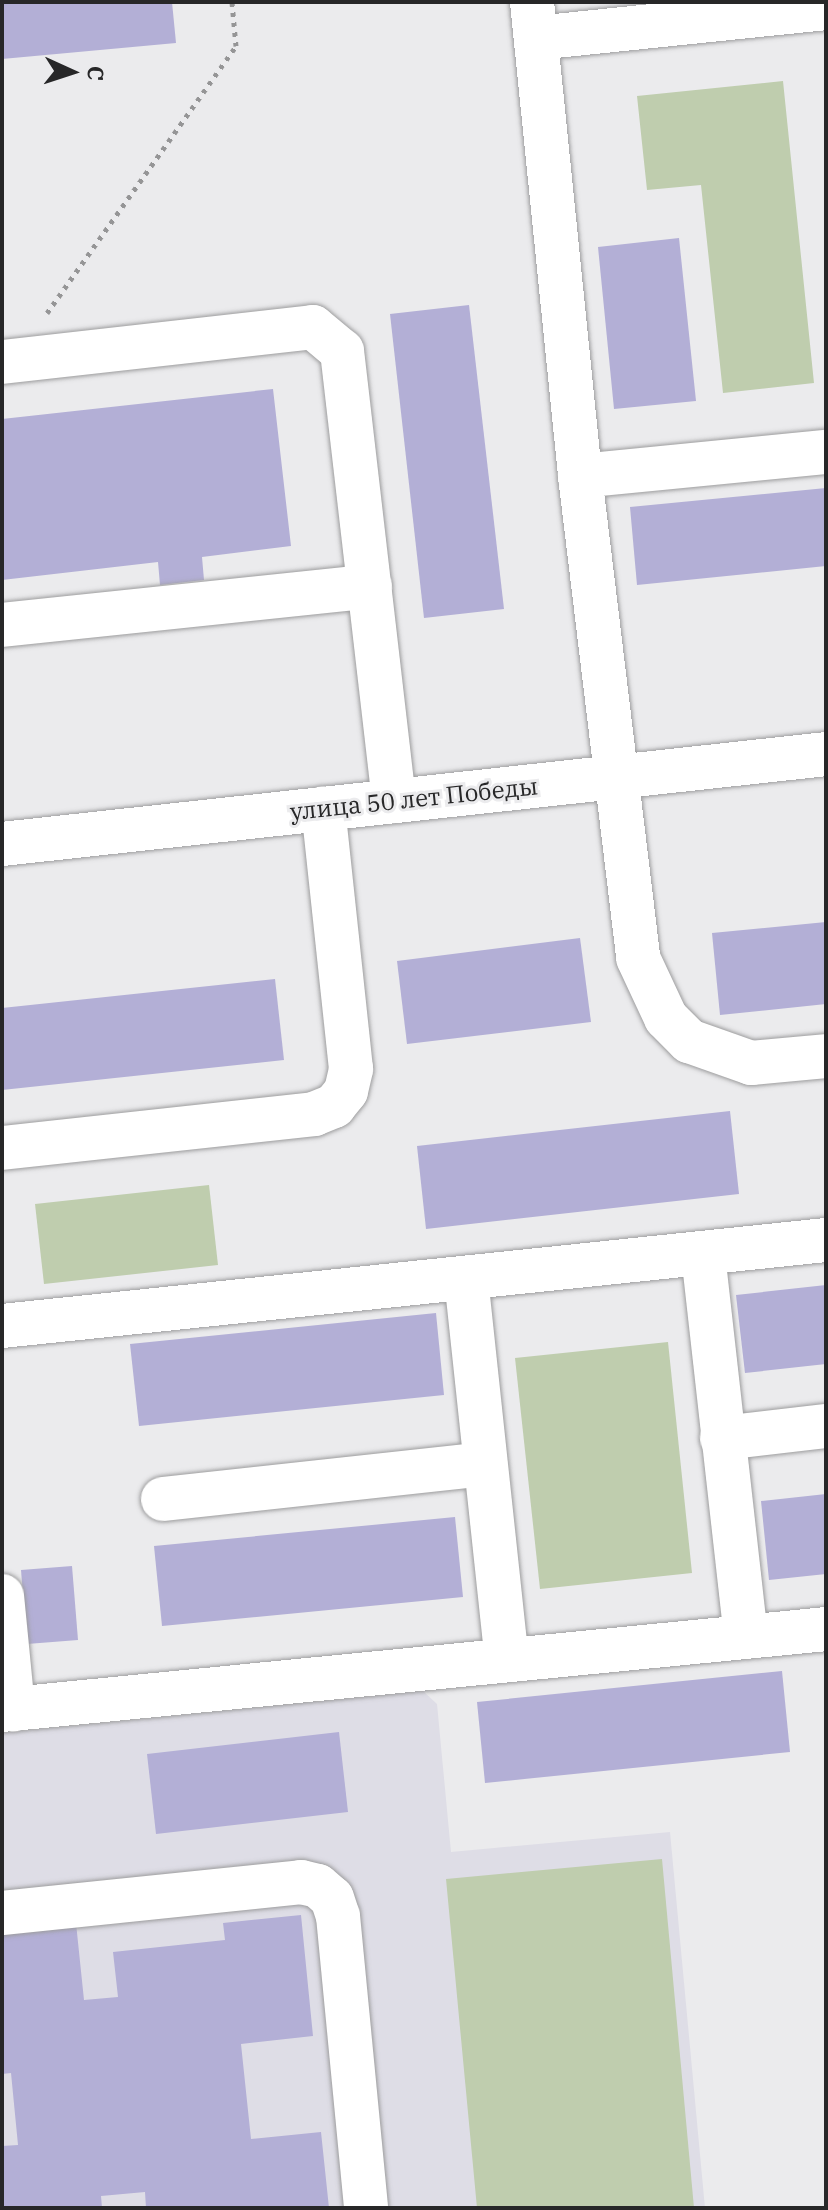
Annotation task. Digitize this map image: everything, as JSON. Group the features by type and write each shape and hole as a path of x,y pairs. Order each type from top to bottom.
{"street":[{"path":"826,8 534,20 580,476 638,958 666,1018 689,1041 719,1055 751,1063 826,1056"},
{"path":"8,361 313,327 342,351 394,801"},
{"path":"580,476 826,452"},
{"path":"2,625 370,586"},
{"name":"улица 50 лет Победы","path":"2,844 826,754"},
{"path":"2,1148 314,1114 334,1106 346,1091 351,1069 323,809"},
{"path":"2,1326 826,1240"},
{"path":"703,1254 746,1637"},
{"path":"466,1278 507,1660"},
{"path":"722,1438 826,1426"},
{"path":"163,1499 485,1464"},
{"path":"2,1596 8,1709 826,1629"},
{"path":"2,1913 301,1882 332,1898 338,1916 366,2208"}],"path":[{"path":"8,361 236,46 232,2"}],"shaded area":[{"path":"423,1691 437,1704 451,1852 670,1832 705,2208 2,2208 2,1733"}],"green space":[{"path":"783,81 814,383 723,393 701,185 647,190 637,96"},
{"path":"209,1185 218,1265 44,1284 35,1204"},
{"path":"668,1342 692,1573 540,1589 515,1358"},
{"path":"662,1859 694,2208 477,2208 446,1879"}],"building":[{"path":"2,2 172,2 176,43 2,59"},
{"path":"679,238 696,401 614,409 598,247"},
{"path":"469,305 504,609 424,618 390,314"},
{"path":"273,389 291,546 202,557 204,580 160,585 158,562 2,580 2,419"},
{"path":"826,488 826,566 637,585 630,507"},
{"path":"826,922 826,1004 720,1015 712,933"},
{"path":"580,938 591,1022 407,1044 397,961"},
{"path":"275,979 284,1060 2,1090 2,1008"},
{"path":"730,1111 739,1194 426,1229 417,1146"},
{"path":"826,1285 826,1364 745,1373 736,1295"},
{"path":"436,1313 444,1395 139,1426 130,1344"},
{"path":"826,1494 826,1574 769,1580 761,1501"},
{"path":"455,1517 463,1597 162,1626 154,1546"},
{"path":"72,1566 78,1640 27,1644 21,1570"},
{"path":"782,1671 790,1752 485,1783 477,1702"},
{"path":"339,1732 348,1812 156,1834 147,1754"},
{"path":"301,1915 313,2036 241,2044 251,2139 321,2132 329,2208 146,2208 145,2192 101,2196 102,2208 2,2208 2,2146 18,2145 11,2073 2,2074 2,1931 76,1923 84,2000 118,1997 113,1952 225,1940 223,1923"}]}
